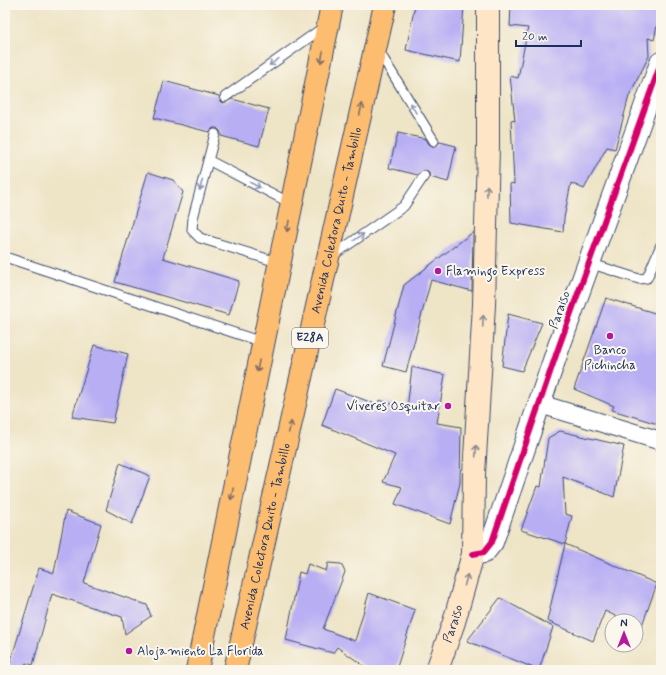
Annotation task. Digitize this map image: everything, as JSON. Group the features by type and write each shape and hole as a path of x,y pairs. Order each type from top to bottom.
{"highway":[{"name":"Avenida Colectora Quito - Tambillo","path":"235,670 385,5"},
{"path":"197,670 262,342 280,263 330,14"}],"main road":[{"name":"Paraiso","path":"437,670 454,622 473,554 474,474 484,305 488,147 488,5"}],"street":[{"name":"Paraiso","path":"473,554 484,552 492,542 558,349 661,64"},
{"path":"540,404 661,441"}],"lane":[{"path":"225,97 330,14"},
{"path":"376,46 434,141"},
{"path":"215,134 193,218 192,230 200,238 280,263"},
{"path":"208,160 292,204"},
{"path":"328,260 404,206 424,176"},
{"path":"589,263 639,279 647,278 661,245"},
{"path":"5,257 262,342"}],"building":[{"path":"415,5 464,5 460,62 406,50"},
{"path":"511,5 661,5 654,40 648,38 649,56 629,96 615,149 607,147 584,189 571,183 564,218 563,232 511,223 510,183 514,184 511,120 515,121 510,76 518,78 528,28 510,26"},
{"path":"164,81 219,96 223,103 232,99 269,109 259,146 221,136 221,132 217,128 213,128 209,132 154,118"},
{"path":"398,133 426,139 429,144 434,147 440,142 456,146 448,182 430,177 429,173 425,170 418,175 389,168"},
{"path":"148,172 173,180 183,192 163,258 239,281 229,315 115,282"},
{"path":"473,232 472,291 431,280 406,372 383,366 404,285"},
{"path":"606,298 661,315 661,425 612,410 614,406 574,389"},
{"path":"508,314 542,323 522,371 502,366"},
{"path":"94,345 128,354 113,423 72,417"},
{"path":"412,367 445,375 437,423 461,427 460,483 450,524 395,504 402,487 383,482 395,455 322,425 335,389 378,405 379,400 407,409"},
{"path":"560,431 624,446 614,497 563,477 565,514 572,516 565,544 521,530 537,486 541,487 548,438"},
{"path":"120,463 150,476 132,524 106,510"},
{"path":"66,511 101,524 84,583 147,605 151,616 125,634 122,617 52,594 33,665 26,663 21,670 8,670 39,568 54,573"},
{"path":"565,544 657,584 644,620 644,613 609,613 605,611 593,641 547,621"},
{"path":"328,563 341,564 345,572 323,629 355,641 369,593 415,610 396,670 370,670 337,647 333,653 286,640 299,572 305,574 308,564 326,571"},
{"path":"500,598 553,627 539,670 467,641"}],"cycle path":[{"path":"473,554 484,552 492,542 558,349 661,63"}],"place":[{"name":"Flamingo Express","path":"438,271"},
{"name":"Banco Pichincha","path":"610,336"},
{"name":"Víveres Osquitar","path":"448,406"},
{"name":"Alojamiento La Florida","path":"129,651"}]}
